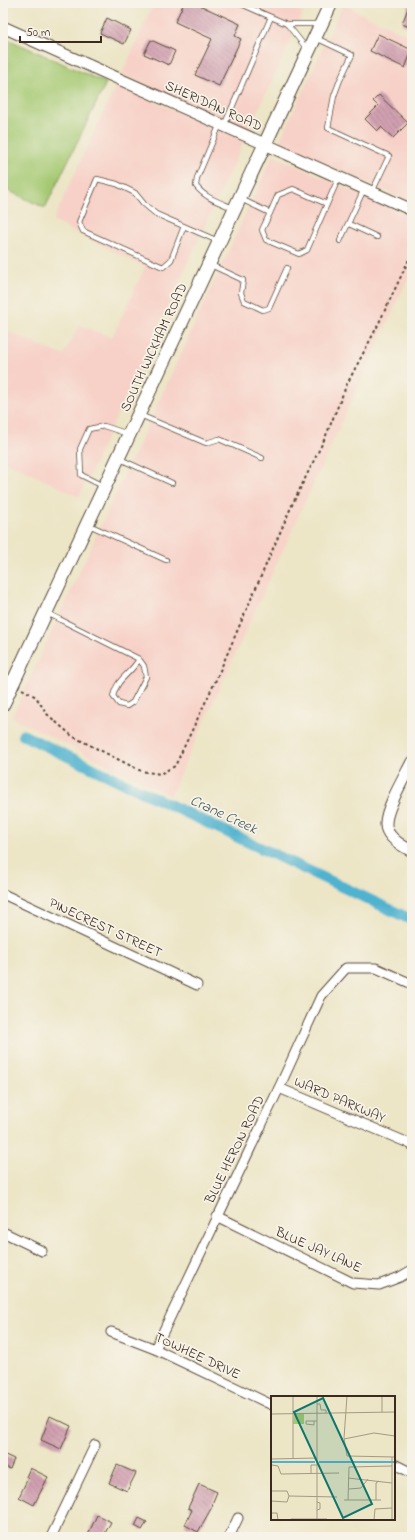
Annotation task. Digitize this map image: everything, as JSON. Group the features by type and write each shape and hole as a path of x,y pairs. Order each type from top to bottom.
{"main road":[{"name":"SOUTH WICKHAM ROAD","path":"3,704 8,680 46,613 331,3"}],"street":[{"name":"SHERIDAN ROAD","path":"3,27 412,210"},
{"path":"412,762 389,809 385,824 389,833 400,846 412,851"},
{"name":"PINECREST STREET","path":"3,894 196,985"},
{"name":"BLUE HERON ROAD","path":"155,1349 321,996 346,968 376,968 412,984"},
{"name":"WARD PARKWAY","path":"279,1088 412,1145"},
{"name":"BLUE JAY LANE","path":"217,1216 353,1283 379,1285 400,1277 412,1270"},
{"path":"3,1232 42,1251"},
{"name":"TOWHEE DRIVE","path":"111,1332 155,1349 271,1405"},
{"path":"51,1537 95,1445"},
{"path":"395,1464 412,1473"},
{"path":"229,1537 238,1518"}],"lane":[{"path":"239,3 286,24 321,24"},
{"path":"270,213 211,198 201,192 196,186 197,178 271,17"},
{"path":"286,24 308,51"},
{"path":"315,37 352,55 334,96 328,128 389,156 348,224 340,241"},
{"path":"327,204 293,189 278,195 262,230 266,240 299,254 307,250 339,177"},
{"path":"184,226 171,260 162,267 83,231 79,222 97,179 117,184 135,193 144,204 156,214 184,226 220,242"},
{"path":"348,224 376,237"},
{"path":"209,265 243,280 241,293 244,301 263,310 269,308 287,268"},
{"path":"139,414 206,443 219,439 262,458"},
{"path":"105,486 81,476 80,449 89,429 104,426 129,434"},
{"path":"118,459 172,483"},
{"path":"87,525 166,560"},
{"path":"46,613 139,659 144,666 146,677 133,702 127,706 119,704 113,696 115,688 125,674 131,671 139,659"}],"path":[{"path":"8,680 36,697 47,714 72,736 141,771 160,774 175,766 215,682 292,505 324,438 347,384 412,253"}],"shaded area":[{"path":"154,3 281,3 303,13 249,130 122,74"},
{"path":"343,5 412,37 412,203 279,143"},
{"path":"116,85 244,141 79,497 3,460 3,330 63,355 80,325 112,338 145,267 53,221"},
{"path":"273,155 412,217 412,269 170,796 12,717"}],"green space":[{"path":"3,37 106,83 45,208 3,188"}],"building":[{"path":"184,3 195,3 240,24 235,36 241,39 219,86 195,75 212,39 175,22"},
{"path":"410,3 412,3 412,28 402,24"},
{"path":"107,18 131,30 124,44 100,33"},
{"path":"378,34 412,50 405,68 370,51"},
{"path":"151,40 175,51 169,65 144,54"},
{"path":"379,95 408,123 393,138 381,127 377,131 365,119 378,106 373,101"},
{"path":"50,1416 71,1426 61,1449 41,1440"},
{"path":"3,1454 14,1459 10,1469 3,1466"},
{"path":"117,1465 136,1473 127,1491 109,1483"},
{"path":"30,1468 48,1477 34,1505 19,1497 28,1478 26,1477"},
{"path":"199,1484 217,1492 212,1504 213,1505 198,1532 185,1525 192,1510 188,1508"},
{"path":"97,1515 111,1522 103,1537 87,1537"},
{"path":"139,1518 147,1522 142,1530 135,1526"}],"waterway":[{"name":"Crane Creek","path":"23,735 412,920"}]}
